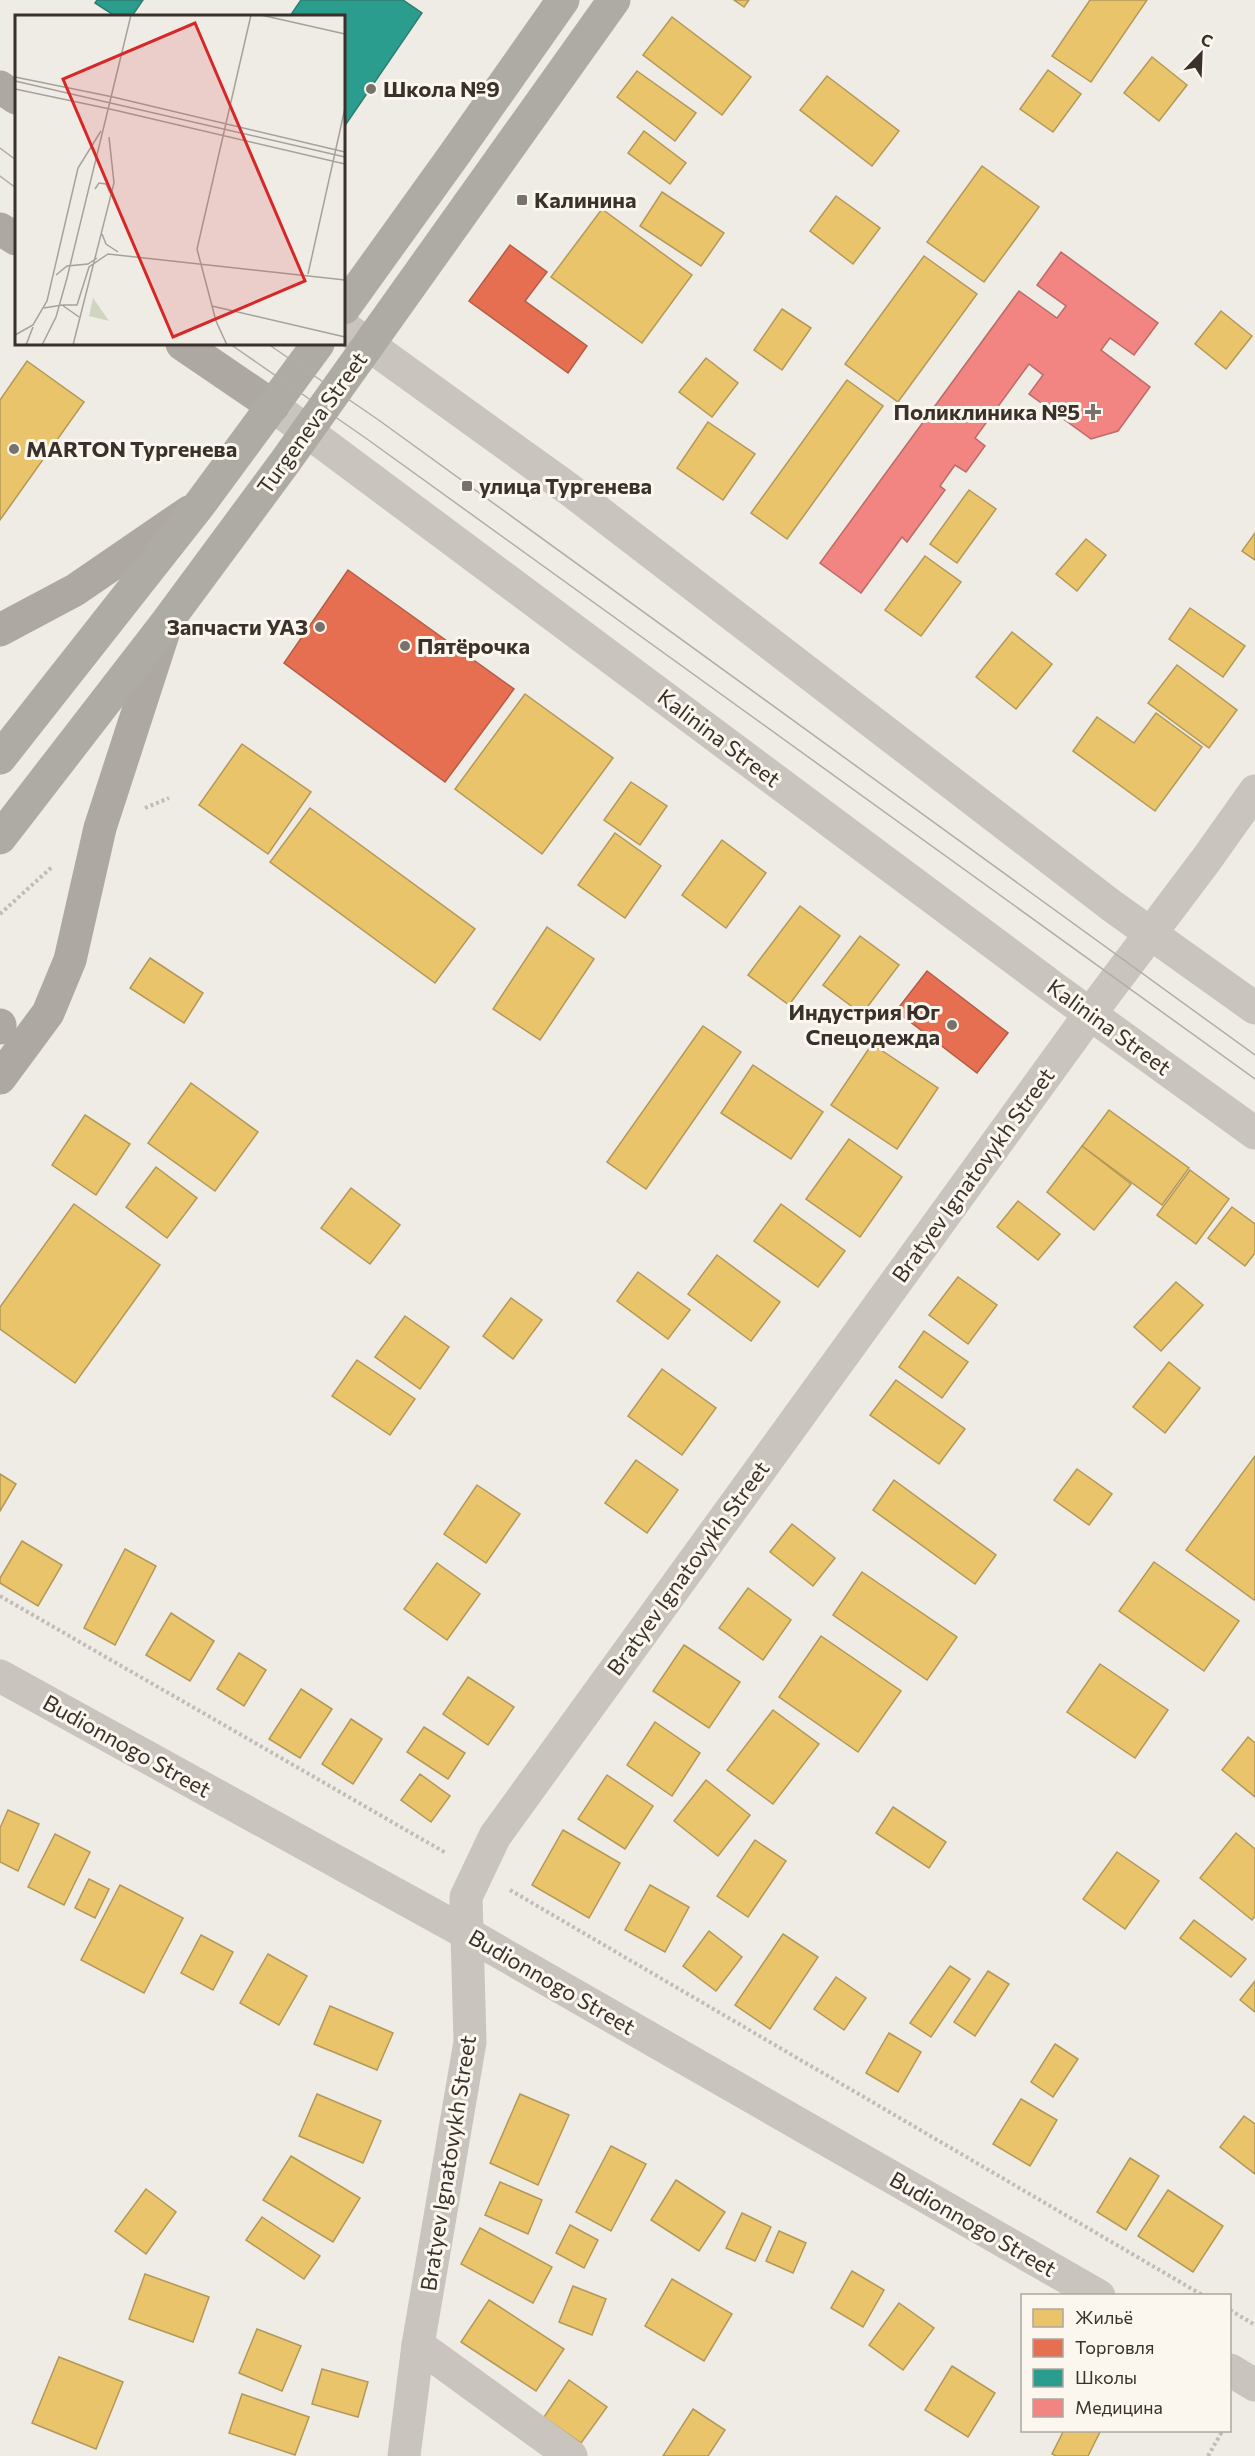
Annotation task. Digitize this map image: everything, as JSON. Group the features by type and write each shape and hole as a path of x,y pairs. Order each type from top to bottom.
{"highway":[{"path":"345,307 563,0"},
{"name":"Turgeneva Street","path":"0,838 166,623 307,429 356,335 614,0"},
{"name":"Turgeneva Street","path":"0,758 200,504 317,345"}],"main road":[{"path":"0,87 15,97"},
{"path":"0,229 15,238"},
{"name":"Kalinina Street","path":"183,345 273,406"},
{"path":"0,630 75,590 200,504"},
{"path":"0,1078 48,1013 70,960 100,828 166,623"}],"street":[{"path":"356,335 570,490 1149,933 1255,1008"},
{"name":"Kalinina Street","path":"273,406 307,429 369,478 1090,1014 1255,1133"},
{"name":"Bratyev Ignatovykh Street","path":"405,2456 418,2345 470,2042 466,1897 495,1836 1090,1014 1255,791"},
{"name":"Budionnogo Street","path":"0,1676 468,1934 1097,2294"},
{"path":"418,2345 571,2456"},
{"path":"1231,2371 1255,2385"}],"path":[{"path":"0,1596 478,1871 1202,2294"},
{"path":"1231,2311 1255,2325"},
{"path":"1208,2456 1222,2432"}],"building: Жильё":[{"path":"734,0 749,0 744,7"},
{"path":"1090,0 1147,0 1091,82 1052,56"},
{"path":"672,17 751,77 722,115 643,55"},
{"path":"1152,57 1187,85 1159,121 1124,93"},
{"path":"1048,70 1081,94 1053,132 1020,109"},
{"path":"637,71 696,113 675,141 617,97"},
{"path":"827,76 899,131 872,166 800,110"},
{"path":"644,131 686,163 670,184 628,153"},
{"path":"982,166 1039,207 984,282 927,242"},
{"path":"662,192 724,233 701,266 640,226"},
{"path":"836,196 880,228 853,264 810,231"},
{"path":"602,209 692,275 642,343 551,277"},
{"path":"924,256 977,294 898,402 845,364"},
{"path":"782,309 811,328 782,370 754,350"},
{"path":"1221,311 1252,336 1226,369 1195,344"},
{"path":"706,358 738,383 712,417 679,392"},
{"path":"27,361 84,402 0,520 0,400"},
{"path":"847,380 883,406 787,539 751,513"},
{"path":"708,422 755,454 723,500 677,468"},
{"path":"969,490 996,509 957,563 930,544"},
{"path":"1255,533 1255,560 1242,551"},
{"path":"1086,539 1106,555 1077,591 1056,574"},
{"path":"925,556 961,582 921,636 885,610"},
{"path":"1190,608 1245,646 1223,677 1169,639"},
{"path":"1012,632 1052,664 1016,709 976,677"},
{"path":"1177,665 1237,710 1209,748 1148,703"},
{"path":"525,694 613,758 542,854 455,789"},
{"path":"1156,713 1202,747 1155,811 1073,751 1097,717 1134,743"},
{"path":"242,744 311,792 268,854 199,805"},
{"path":"631,782 667,806 640,845 604,820"},
{"path":"310,808 475,929 435,983 270,862"},
{"path":"615,833 661,866 625,918 578,885"},
{"path":"722,840 766,873 726,928 682,895"},
{"path":"800,906 840,936 789,1005 748,975"},
{"path":"547,927 594,959 540,1040 493,1009"},
{"path":"860,936 899,965 862,1014 823,985"},
{"path":"150,958 203,993 184,1023 130,988"},
{"path":"703,1026 741,1052 646,1189 607,1162"},
{"path":"872,1044 938,1088 897,1149 831,1105"},
{"path":"753,1065 823,1112 791,1159 721,1113"},
{"path":"191,1083 258,1132 215,1191 148,1143"},
{"path":"1109,1110 1189,1168 1162,1205 1082,1146"},
{"path":"85,1115 130,1144 96,1195 52,1165"},
{"path":"849,1139 902,1177 860,1237 806,1199"},
{"path":"1082,1146 1131,1184 1094,1230 1047,1192"},
{"path":"156,1167 197,1198 167,1238 126,1207"},
{"path":"1190,1170 1229,1199 1196,1244 1157,1215"},
{"path":"351,1188 400,1225 370,1264 321,1228"},
{"path":"1018,1201 1060,1234 1038,1260 997,1227"},
{"path":"74,1204 160,1265 75,1383 0,1329 0,1307"},
{"path":"781,1204 845,1251 818,1287 754,1241"},
{"path":"1232,1207 1255,1224 1255,1253 1245,1266 1208,1238"},
{"path":"717,1255 780,1302 751,1341 688,1294"},
{"path":"638,1272 690,1310 668,1339 617,1301"},
{"path":"958,1277 997,1305 968,1344 929,1315"},
{"path":"1176,1282 1203,1305 1161,1351 1134,1327"},
{"path":"511,1298 542,1320 513,1359 483,1336"},
{"path":"405,1316 449,1347 420,1389 375,1357"},
{"path":"924,1331 968,1362 942,1398 899,1367"},
{"path":"357,1360 415,1399 390,1435 332,1396"},
{"path":"1169,1362 1200,1388 1165,1433 1133,1407"},
{"path":"662,1369 716,1408 682,1455 628,1416"},
{"path":"896,1380 965,1429 939,1464 870,1415"},
{"path":"1255,1456 1255,1599 1254,1600 1186,1550"},
{"path":"636,1460 678,1490 647,1533 605,1503"},
{"path":"1077,1469 1112,1494 1089,1525 1054,1500"},
{"path":"0,1474 16,1484 0,1511"},
{"path":"894,1480 996,1555 975,1584 873,1510"},
{"path":"477,1485 520,1514 486,1563 444,1534"},
{"path":"792,1524 835,1558 813,1586 770,1552"},
{"path":"22,1541 62,1565 38,1606 0,1583 0,1578"},
{"path":"125,1549 156,1566 115,1645 84,1628"},
{"path":"1154,1562 1239,1621 1204,1671 1119,1611"},
{"path":"437,1563 480,1594 447,1640 404,1609"},
{"path":"862,1572 957,1637 927,1680 833,1615"},
{"path":"748,1588 791,1620 763,1660 719,1628"},
{"path":"171,1613 214,1641 190,1681 146,1655"},
{"path":"821,1636 901,1691 858,1752 779,1697"},
{"path":"684,1645 740,1682 709,1728 653,1691"},
{"path":"239,1653 266,1670 244,1706 217,1689"},
{"path":"1100,1664 1168,1710 1135,1758 1067,1712"},
{"path":"468,1677 514,1707 488,1745 443,1714"},
{"path":"301,1689 332,1709 300,1758 269,1739"},
{"path":"773,1710 819,1744 773,1804 727,1770"},
{"path":"351,1719 382,1739 353,1784 322,1764"},
{"path":"655,1722 700,1753 672,1796 627,1765"},
{"path":"424,1727 465,1753 448,1779 407,1752"},
{"path":"1248,1737 1255,1743 1255,1797 1222,1770"},
{"path":"420,1774 450,1796 431,1822 401,1800"},
{"path":"607,1775 653,1806 625,1849 578,1819"},
{"path":"706,1780 750,1815 718,1856 674,1821"},
{"path":"893,1807 946,1842 929,1868 876,1833"},
{"path":"8,1810 39,1824 18,1871 0,1862 0,1828"},
{"path":"563,1830 620,1863 589,1918 532,1885"},
{"path":"1236,1833 1255,1849 1255,1916 1252,1920 1200,1878"},
{"path":"55,1834 90,1852 64,1905 28,1887"},
{"path":"755,1840 786,1861 748,1917 717,1896"},
{"path":"1117,1852 1159,1881 1125,1929 1083,1899"},
{"path":"89,1879 109,1889 95,1918 75,1908"},
{"path":"120,1885 183,1918 144,1993 81,1960"},
{"path":"650,1885 689,1907 665,1952 625,1930"},
{"path":"1194,1920 1246,1959 1231,1977 1180,1938"},
{"path":"709,1931 742,1957 716,1991 683,1966"},
{"path":"783,1934 818,1957 770,2029 735,2005"},
{"path":"201,1935 233,1952 213,1990 181,1973"},
{"path":"268,1954 307,1976 279,2025 240,2003"},
{"path":"950,1966 970,1979 931,2037 910,2023"},
{"path":"988,1971 1009,1984 975,2036 954,2022"},
{"path":"836,1977 866,1998 844,2030 814,2009"},
{"path":"1255,1981 1255,2012 1240,2000"},
{"path":"330,2006 393,2033 377,2070 314,2044"},
{"path":"889,2033 921,2052 898,2092 866,2073"},
{"path":"1055,2044 1078,2059 1053,2097 1031,2082"},
{"path":"317,2094 381,2121 363,2163 299,2136"},
{"path":"520,2094 569,2115 538,2185 490,2163"},
{"path":"1021,2099 1057,2120 1030,2166 993,2144"},
{"path":"1244,2116 1255,2124 1255,2174 1220,2147"},
{"path":"611,2146 646,2164 611,2231 576,2212"},
{"path":"291,2156 360,2198 333,2242 263,2200"},
{"path":"1130,2158 1159,2176 1126,2230 1097,2212"},
{"path":"676,2180 725,2212 699,2251 651,2220"},
{"path":"500,2182 542,2200 528,2234 485,2215"},
{"path":"146,2189 176,2212 146,2254 115,2231"},
{"path":"1168,2190 1223,2226 1193,2272 1138,2236"},
{"path":"742,2213 771,2227 755,2261 726,2248"},
{"path":"262,2217 320,2256 304,2279 246,2240"},
{"path":"570,2225 598,2240 584,2268 556,2253"},
{"path":"480,2228 552,2267 533,2303 461,2264"},
{"path":"779,2231 806,2243 793,2273 766,2261"},
{"path":"852,2271 884,2290 863,2327 831,2308"},
{"path":"145,2274 209,2297 193,2342 129,2319"},
{"path":"672,2279 732,2314 704,2361 645,2326"},
{"path":"573,2286 606,2299 592,2335 559,2322"},
{"path":"489,2300 564,2349 536,2391 461,2342"},
{"path":"899,2303 934,2328 903,2370 869,2345"},
{"path":"257,2329 301,2346 282,2391 239,2373"},
{"path":"59,2357 123,2382 96,2449 32,2423"},
{"path":"952,2366 995,2393 968,2437 925,2410"},
{"path":"322,2369 368,2382 358,2417 312,2404"},
{"path":"569,2380 607,2407 581,2443 544,2417"},
{"path":"242,2394 309,2417 295,2455 229,2433"},
{"path":"693,2409 725,2430 708,2456 663,2456"},
{"path":"1063,2432 1100,2432 1088,2456 1052,2454"}],"building: Торговля":[{"path":"510,245 547,272 525,301 587,346 568,373 469,301"},
{"path":"348,570 514,689 445,782 284,663"},
{"path":"927,971 1008,1033 977,1073 896,1011"}],"building: Школы":[{"path":"97,0 143,0 133,15 113,15 95,3"},
{"path":"301,0 403,0 422,13 345,126 345,15 291,15"}],"building: Медицина":[{"name":"Поликлиника №5","path":"1061,252 1158,323 1134,355 1110,338 1101,350 1150,387 1118,431 1091,439 1029,394 1043,375 1029,364 975,438 985,446 966,472 955,465 940,486 945,490 907,542 902,537 861,593 820,563 1019,291 1057,318 1066,306 1037,285"}],"tram line":[{"path":"0,148 15,159"},
{"path":"0,176 15,187"},
{"path":"231,345 367,439 1255,1079"},
{"path":"269,345 380,421 1255,1055"}],"place":[{"name":"Школа №9","path":"371,89"},
{"name":"Калинина","path":"522,200"},
{"name":"Поликлиника №5","path":"1093,412"},
{"name":"MARTON Тургенева","path":"14,449"},
{"name":"улица Тургенева","path":"467,486"},
{"name":"Запчасти УАЗ","path":"320,627"},
{"name":"Пятёрочка","path":"405,646"},
{"name":"Индустрия Юг Спецодежда","path":"952,1025"}]}
